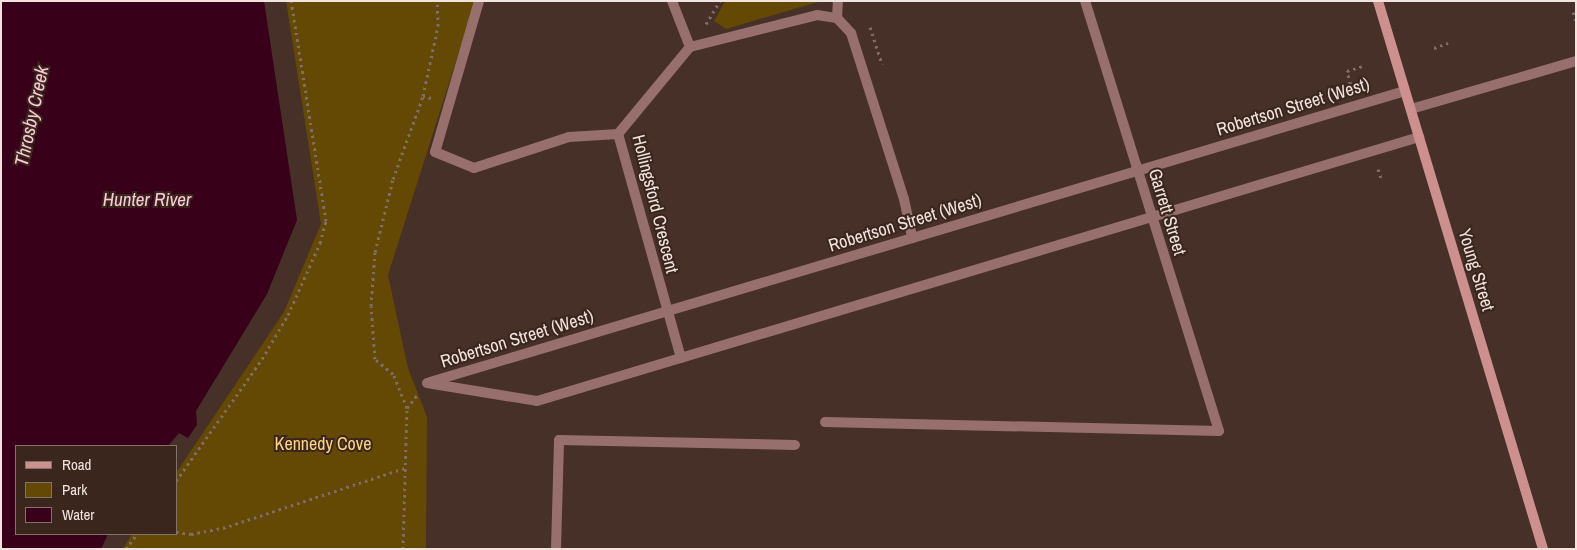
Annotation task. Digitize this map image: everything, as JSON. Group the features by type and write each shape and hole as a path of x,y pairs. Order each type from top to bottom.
{"main road":[{"name":"Young Street","path":"1378,1 1542,549"}],"street":[{"path":"478,1 435,152 474,168 569,136 618,134"},
{"path":"672,1 690,46 817,15 837,18 851,33 904,199 912,238"},
{"path":"837,18 838,1"},
{"name":"Garrett Street","path":"825,422 1219,431 1085,1"},
{"name":"Hollingsford Crescent","path":"682,358 666,312 618,134 690,46"},
{"path":"1411,109 1576,61"},
{"name":"Robertson Street (West)","path":"427,383 1405,91"},
{"name":"Robertson Street (West)","path":"427,383 537,401 1419,137"},
{"path":"556,549 559,440 795,445"}],"path":[{"path":"178,479 257,367 288,315 320,243 326,221 291,1"},
{"path":"403,549 407,467 407,408 393,374 375,359 371,306 375,252 393,180 423,96 438,26 437,1"},
{"path":"1573,12 1576,22"},
{"path":"1434,48 1448,43"},
{"path":"1353,93 1347,71 1362,66"},
{"path":"423,96 449,105"},
{"path":"1377,166 1380,178"},
{"path":"407,408 427,383"},
{"path":"178,532 191,534 223,528 407,467"},
{"path":"126,549 136,535"}],"green space":[{"name":"Kennedy Cove","path":"286,1 475,1 388,275 408,368 427,417 426,549 123,549 131,535 178,535 178,470 284,312 321,224"},
{"path":"725,1 821,1 726,29 714,21"}],"water":[{"name":"Hunter River","path":"1,1 264,1 297,220 267,294 196,411 197,425 188,438 179,433 169,445 15,445 15,535 108,535 101,549 1,549"}],"water label":[{"name":"Throsby Creek","path":"32,116"}]}
